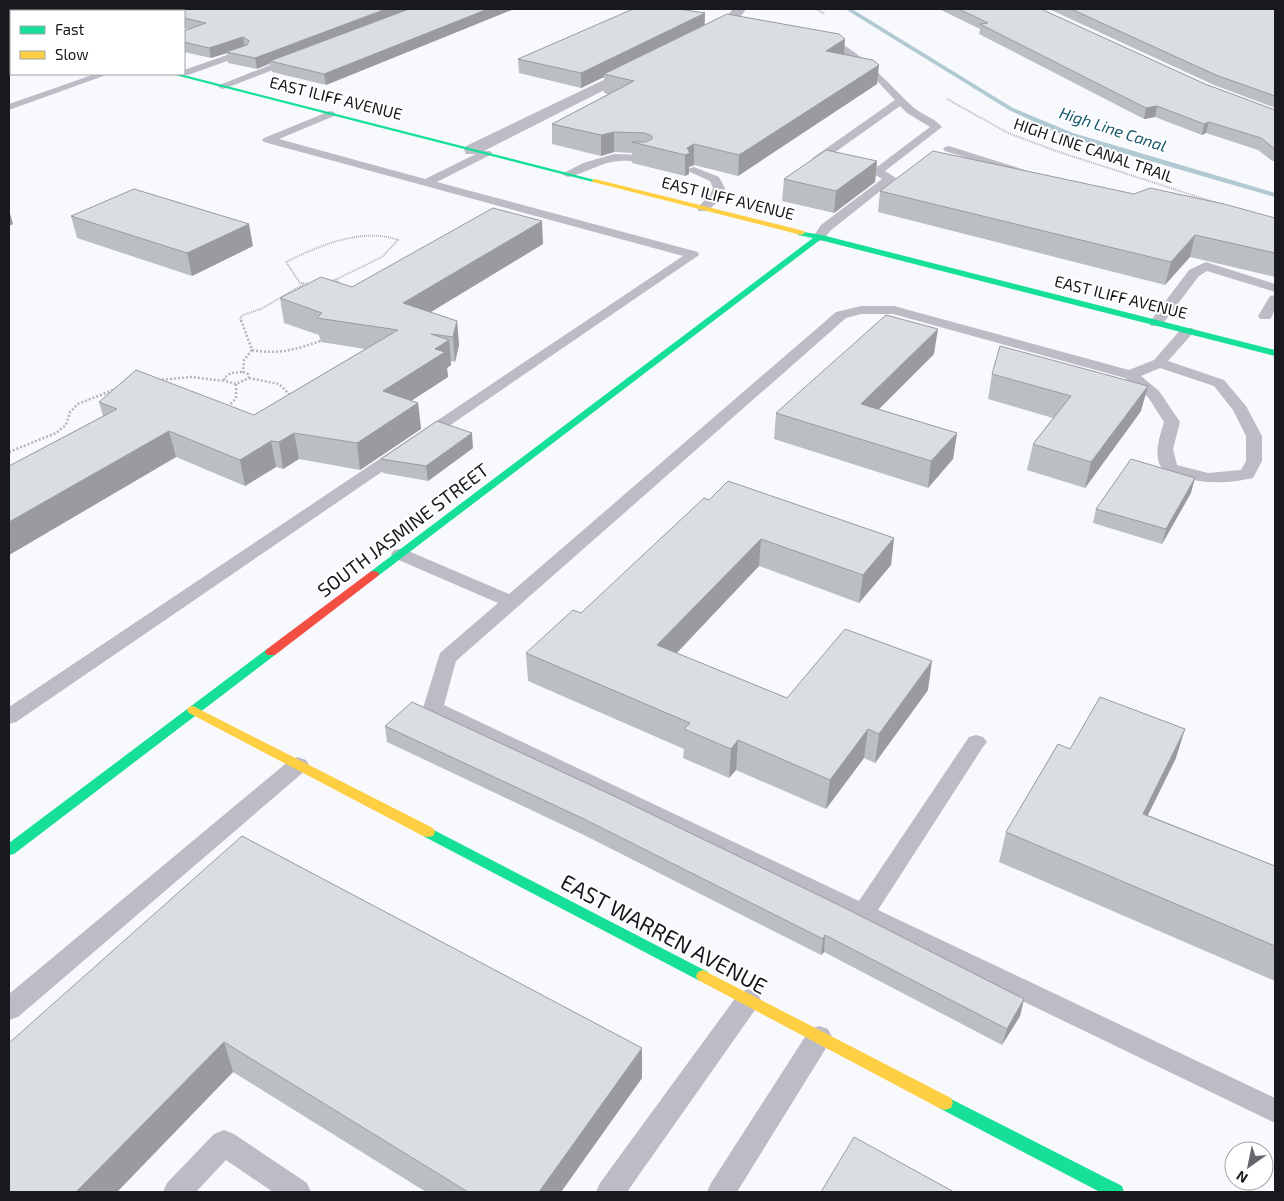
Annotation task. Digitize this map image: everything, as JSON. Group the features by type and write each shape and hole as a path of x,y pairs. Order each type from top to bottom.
{"street":[{"path":"690,42 728,22 736,16 739,9"},
{"path":"479,152 646,64"},
{"name":"EAST ILIFF AVENUE","path":"184,75 479,152 1275,353"},
{"name":"SOUTH JASMINE STREET","path":"9,850 819,237"},
{"name":"EAST WARREN AVENUE","path":"193,710 1116,1192"}],"lane":[{"path":"728,22 744,24"},
{"path":"812,35 831,41 881,79 911,111 937,127 873,172 890,178 831,224 819,237"},
{"path":"185,72 244,52"},
{"path":"222,86 305,54"},
{"path":"9,107 101,75"},
{"path":"835,162 818,158 902,100"},
{"path":"9,717 693,255 268,140 330,114"},
{"path":"949,149 1032,175"},
{"path":"426,183 479,152"},
{"path":"568,174 594,161 612,158 645,158"},
{"path":"694,170 715,179 719,188 716,197 703,208"},
{"path":"1156,323 1194,273 1206,266 1275,288"},
{"path":"1265,316 1275,299"},
{"path":"1159,363 1219,383 1240,409 1254,436 1254,461 1247,474 1226,479 1196,477 1170,468 1165,449 1172,422 1154,394 1130,375 894,310 861,310 841,315 447,658 433,708 1275,1111"},
{"path":"1130,375 1159,363 1188,331"},
{"path":"400,554 512,602"},
{"path":"863,914 976,742"},
{"path":"9,1009 298,765"},
{"path":"610,1192 748,1000"},
{"path":"721,1192 818,1037"},
{"path":"177,1192 224,1143 297,1192"}],"path":[{"path":"816,9 832,19"},
{"name":"HIGH LINE CANAL TRAIL","path":"940,96 1008,133 1056,151 1220,204"},
{"path":"304,284 300,283 286,262 354,237 367,235 385,236 398,240 382,257 335,280 326,281"},
{"path":"335,280 346,289"},
{"path":"252,350 240,318 261,309 304,284 317,283"},
{"path":"252,350 280,354 289,353 322,340"},
{"path":"243,372 242,364 245,357 252,350"},
{"path":"225,381 224,378 231,373 243,372 248,374 249,378"},
{"path":"150,382 176,377 225,381 236,384 249,378 279,384 296,400"},
{"path":"223,410 236,398 236,384"},
{"path":"9,452 54,434 67,424 70,411 77,405 106,391 124,386"}],"building":[{"path":"143,9 386,9 255,58 226,52 247,45 249,41 243,37 209,48 185,42 185,31 206,23 185,18 185,10"},
{"path":"409,9 488,9 324,74 270,61"},
{"path":"633,9 679,9 705,13 581,73 518,59"},
{"path":"959,9 1041,9 1205,84 1275,110 1275,149 1261,138 1209,122 1204,124 1157,106 1146,108 980,24 988,23"},
{"path":"1071,9 1275,9 1275,96 1216,75"},
{"path":"727,14 839,34 845,39 826,51 873,60 879,65 739,155 694,144 687,148 690,153 685,155 632,142 645,142 652,139 652,136 645,133 614,132 601,135 552,124 634,81 604,74"},
{"path":"826,150 877,161 836,191 784,179"},
{"path":"933,151 1134,194 1150,188 1224,204 1275,218 1275,253 1195,235 1171,262 880,191"},
{"path":"134,189 249,224 187,253 71,216"},
{"path":"493,208 542,221 403,303 457,321 453,337 431,334 449,340 435,349 445,352 383,391 418,403 357,443 294,433 279,442 271,441 240,460 169,431 9,522 9,466 117,409 99,402 136,370 254,415 398,330 317,318 322,313 280,298 321,277 352,287"},
{"path":"886,315 938,329 861,404 957,433 931,461 776,413"},
{"path":"1000,346 1148,386 1091,462 1033,444 1071,396 992,374"},
{"path":"437,421 472,433 426,466 381,459"},
{"path":"1131,459 1195,478 1166,529 1096,509"},
{"path":"728,481 894,538 863,575 761,539 657,645 787,698 845,629 932,661 879,734 868,729 830,780 738,740 731,749 684,729 690,723 526,653 573,610 581,613 704,498 709,500"},
{"path":"1100,697 1185,729 1143,814 1275,866 1275,946 1006,832 1058,744 1070,749"},
{"path":"412,702 614,796 845,908 1024,999 1007,1029 825,935 823,939 584,819 385,726"},
{"path":"242,836 642,1048 539,1192 468,1192 224,1042 76,1192 9,1192 9,1043"},
{"path":"854,1137 954,1192 821,1192"}],"waterway":[{"name":"High Line Canal","path":"848,9 1011,109 1070,135 1275,195"}],"traffic: fast":[{"path":"178,75 595,181"},
{"path":"801,233 1275,353"},
{"path":"374,574 819,237"},
{"path":"9,850 271,652"},
{"path":"428,832 703,976"},
{"path":"945,1103 1116,1192"}],"traffic: slow":[{"path":"595,181 801,233"},
{"path":"193,710 428,832"},
{"path":"703,976 945,1103"}],"traffic: jam":[{"path":"271,652 374,574"}]}
